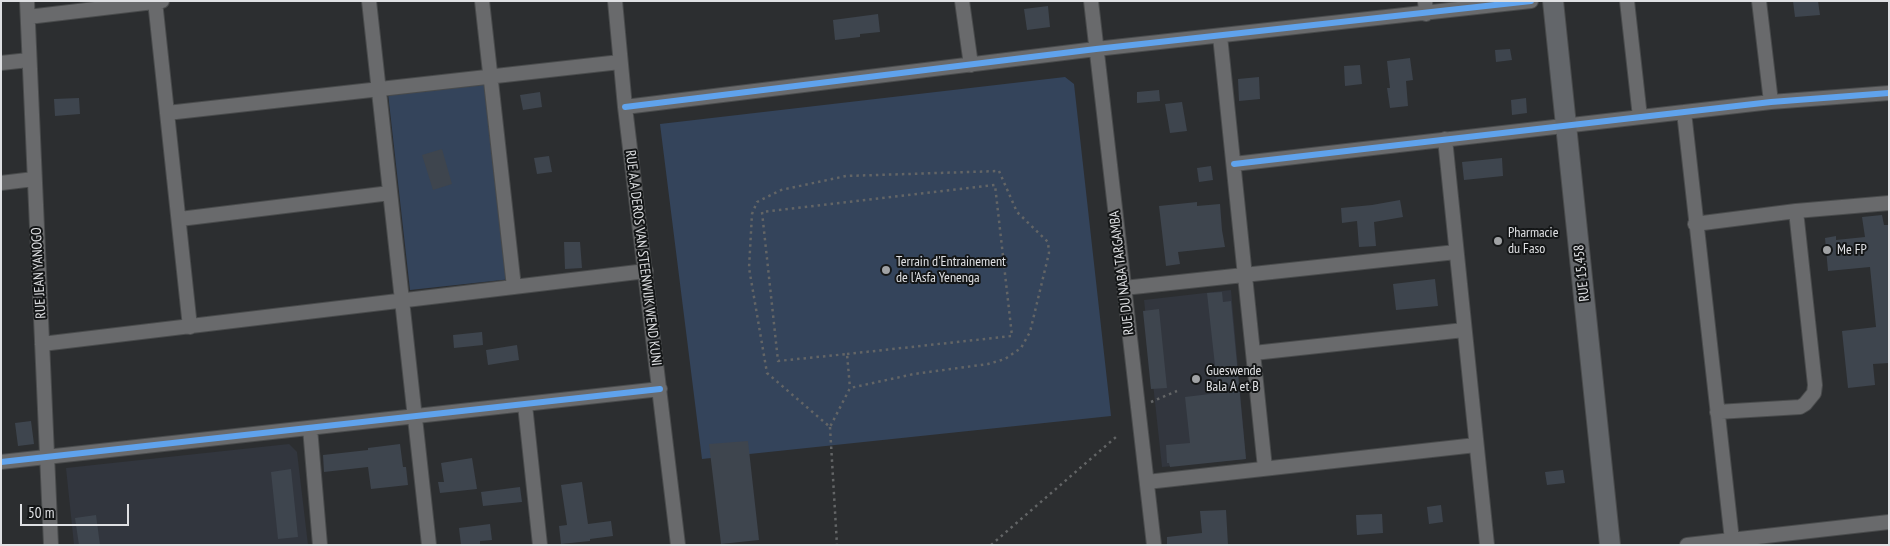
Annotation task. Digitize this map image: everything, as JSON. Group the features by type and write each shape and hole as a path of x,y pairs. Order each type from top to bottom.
{"main road":[{"name":"RUE 15.458","path":"1553,1 1610,545"}],"street":[{"name":"RUE JEAN YANOGO","path":"27,1 50,545"},
{"path":"369,1 429,545"},
{"path":"482,1 514,287"},
{"name":"RUE A.A DEROS VAN STEENWIJK WEND KUNI","path":"615,1 625,107 678,545"},
{"path":"962,1 971,65"},
{"name":"RUE DU NABA TARGAMBA","path":"1091,1 1154,545"},
{"path":"625,107 1096,49 1220,36 1425,8 1532,1"},
{"path":"1627,1 1640,117"},
{"path":"1759,1 1771,102"},
{"path":"28,17 157,2 190,327"},
{"path":"1220,36 1265,468"},
{"path":"1,63 29,60"},
{"path":"167,113 620,62"},
{"path":"1234,164 1771,102 1889,93"},
{"path":"1684,112 1732,540"},
{"path":"1445,139 1488,545"},
{"path":"1,183 34,179"},
{"path":"180,219 390,193"},
{"path":"1696,224 1796,211 1889,203"},
{"path":"1717,412 1800,406 1805,404 1814,393 1815,385 1796,211"},
{"path":"1124,288 1456,252"},
{"path":"42,344 646,271"},
{"path":"1254,353 1464,330"},
{"path":"1,462 660,389"},
{"path":"525,405 540,545"},
{"path":"310,428 320,545"},
{"path":"1146,482 1476,445"},
{"path":"1686,545 1889,522"}],"path":[{"path":"830,426 767,373 749,268 752,214 757,202 781,190 846,176 1000,171 1017,212 1048,242 1049,253 1030,332 1021,348 1005,359 988,364 914,374 850,388"},
{"path":"995,185 1012,336 847,354 778,361 762,212 995,185"},
{"path":"837,545 830,426 850,388 847,354"},
{"path":"1138,407 1177,391"},
{"path":"991,545 1116,437"}],"shaded area":[{"name":"Terrain d'Entrainement de l'Asfa Yenenga","path":"1065,77 1074,84 1111,416 702,459 660,124"},
{"path":"488,81 511,279 410,290 388,93"},
{"name":"Gueswende Bala A et B","path":"1231,290 1246,459 1162,467 1144,300"},
{"path":"289,444 297,452 308,545 74,545 66,468"}],"building":[{"path":"1793,1 1818,1 1820,15 1795,17"},
{"path":"1048,6 1050,27 1027,30 1024,9"},
{"path":"878,14 880,32 860,34 860,37 835,40 833,20"},
{"path":"1510,49 1512,60 1496,62 1495,50"},
{"path":"1410,58 1413,80 1406,81 1408,106 1390,108 1387,88 1390,88 1387,61"},
{"path":"1360,65 1362,84 1345,86 1344,66"},
{"path":"1259,77 1260,99 1239,101 1238,79"},
{"path":"1159,90 1160,101 1137,103 1137,92"},
{"path":"540,92 542,107 523,110 520,95"},
{"path":"79,98 80,114 55,116 54,99"},
{"path":"1526,98 1527,113 1512,115 1511,100"},
{"path":"1182,102 1187,131 1170,133 1165,104"},
{"path":"442,149 452,184 433,190 422,155"},
{"path":"549,156 552,172 537,174 534,158"},
{"path":"1502,158 1503,176 1464,180 1462,162"},
{"path":"1211,166 1213,180 1199,182 1197,168"},
{"path":"1400,200 1403,217 1374,222 1376,246 1359,247 1357,221 1342,223 1341,208"},
{"path":"1197,202 1197,206 1220,204 1225,247 1178,252 1180,264 1166,266 1159,206"},
{"path":"1882,215 1884,225 1889,225 1889,363 1873,364 1875,385 1848,388 1842,331 1876,327 1870,267 1828,271 1825,238 1836,236 1836,240 1865,237 1862,217"},
{"path":"564,242 580,242 582,268 565,269"},
{"path":"1435,279 1438,306 1396,310 1393,284"},
{"path":"1222,292 1223,302 1231,301 1246,459 1170,467 1169,463 1167,463 1166,445 1190,443 1185,397 1218,393 1207,293"},
{"path":"1159,309 1167,388 1151,389 1143,311"},
{"path":"482,332 483,345 454,348 453,335"},
{"path":"517,345 519,360 488,365 486,350"},
{"path":"31,421 34,444 18,446 15,423"},
{"path":"748,441 759,540 721,544 709,444"},
{"path":"400,444 408,485 371,489 368,467 324,472 323,455"},
{"path":"472,458 477,489 440,493 438,482 444,482 441,463"},
{"path":"291,469 298,537 278,539 271,472"},
{"path":"1563,470 1565,483 1547,485 1545,472"},
{"path":"582,482 588,524 611,521 613,536 561,544 559,526 567,525 561,485"},
{"path":"520,487 522,502 483,506 481,492"},
{"path":"1441,505 1443,522 1429,524 1427,507"},
{"path":"1226,510 1228,545 1167,545 1167,537 1202,533 1200,511"},
{"path":"1382,514 1383,533 1357,535 1356,515"},
{"path":"96,515 100,545 79,545 75,518"},
{"path":"490,524 492,540 480,541 480,545 461,545 459,528"}],"cycle path":[{"path":"625,107 1096,49 1531,1"},
{"path":"1234,164 1771,102 1889,93"},
{"path":"1,462 660,389"}],"place":[{"name":"Pharmacie du Faso","path":"1498,241"},
{"name":"Me FP","path":"1827,250"},
{"name":"Terrain d'Entrainement de l'Asfa Yenenga","path":"886,270"},
{"name":"Gueswende Bala A et B","path":"1196,379"}]}
